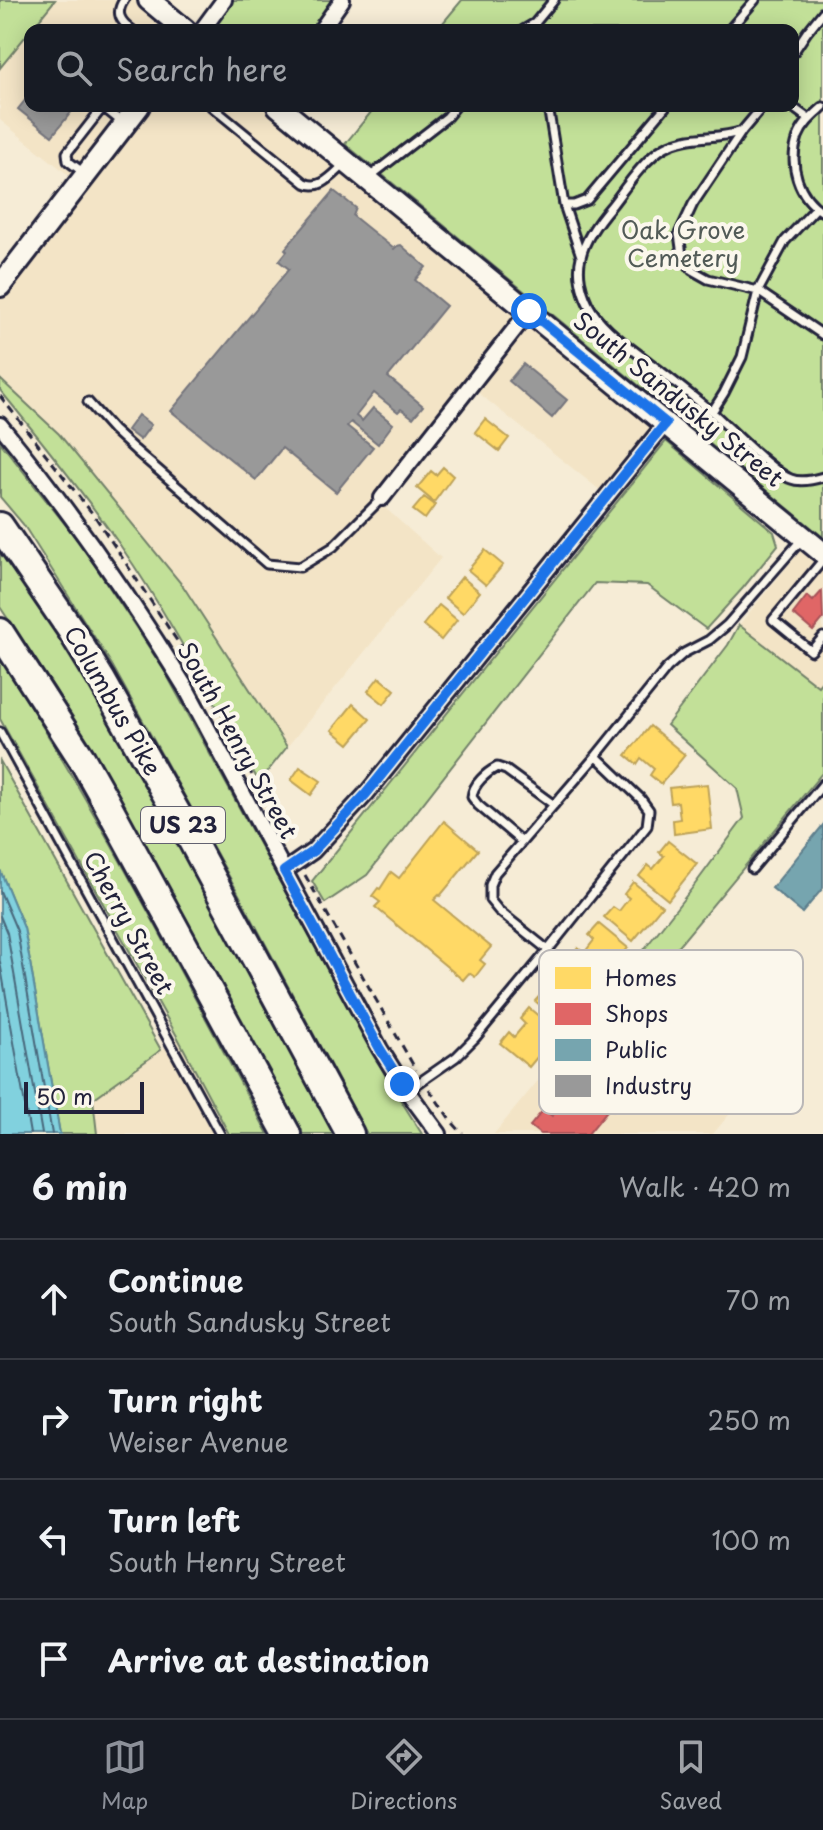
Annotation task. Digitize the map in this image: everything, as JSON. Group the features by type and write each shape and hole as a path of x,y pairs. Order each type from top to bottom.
{"highway":[{"name":"Columbus Pike","path":"0,526 108,690 350,1134"},
{"name":"US 23","path":"0,632 97,785 287,1134"}],"street":[{"path":"149,0 178,24"},
{"path":"206,24 224,0"},
{"path":"325,24 342,0"},
{"path":"0,286 134,112"},
{"name":"South Sandusky Street","path":"285,112 823,553"},
{"path":"382,498 529,311"},
{"path":"284,871 313,851 366,794 666,423"},
{"name":"South Henry Street","path":"0,425 113,574 187,690 380,1049 439,1134"}],"lane":[{"path":"124,0 119,7 119,16 124,24"},
{"path":"537,24 554,0"},
{"path":"734,24 755,0"},
{"path":"799,44 823,12"},
{"path":"712,412 742,357 758,291 785,241 820,210 803,193 796,175 794,155 798,136 809,119 823,107"},
{"path":"85,174 68,161 67,153 100,112"},
{"path":"110,112 124,125"},
{"path":"218,112 311,187 320,185 347,163"},
{"path":"367,179 451,112"},
{"path":"549,112 564,205 581,256"},
{"path":"564,205 587,200 661,112"},
{"path":"759,112 742,131 693,204 679,234 682,255 692,270 708,279 758,291 823,335"},
{"path":"799,112 809,119"},
{"path":"742,131 683,141 666,146 652,156 590,234 581,256 579,273 582,288 589,306 617,337 712,412 775,469 791,479 807,481 823,477"},
{"path":"88,402 124,440 267,564 300,567 333,547 382,498"},
{"path":"596,756 641,799 649,810 647,826 548,950 499,911 490,900 490,885 495,873 667,668 727,625 804,537"},
{"path":"823,560 773,620 811,651 823,637"},
{"name":"Cherry Street","path":"0,732 220,1134"},
{"path":"522,842 472,797 472,790 487,772 497,767 506,770 554,805"},
{"path":"752,869 823,784"},
{"path":"407,1091 456,1057 539,961"}],"shaded area":[{"path":"55,0 169,0 199,24 36,24"},
{"path":"24,38 24,112 305,112 680,420 616,503 476,391 383,506 441,558 287,747 183,586 59,434 0,379 0,269 71,177 0,120 0,68"},
{"path":"816,532 823,537 823,680 818,686 739,625"},
{"path":"178,1038 229,1134 97,1134 92,1099"},
{"path":"539,1079 539,1114 730,1114 713,1134 494,1134"}],"green space":[{"path":"0,0 55,0 36,24 24,24 24,38 0,68"},
{"path":"230,0 336,0 319,24 212,24"},
{"name":"Oak Grove Cemetery","path":"462,0 823,0 823,537 345,144 371,112 799,112 799,24 442,24"},
{"path":"0,379 59,434 183,586 287,747 259,782 139,573 76,485 0,390"},
{"path":"666,441 774,532 778,545 706,629 647,585 595,583 367,875 325,903 312,881"},
{"path":"0,442 80,543 164,670 388,1080 422,1134 367,1134 112,665 23,524 0,497"},
{"path":"0,549 75,654 337,1134 301,1134 137,830 55,689 0,607"},
{"path":"739,625 818,686 823,680 823,772 677,950 644,950 744,818 737,788 667,725 728,645"},
{"path":"0,658 105,834 268,1134 229,1134 0,719"},
{"path":"0,761 161,1050 93,1099 97,1134 60,1134 24,928 0,870"}],"water":[{"path":"0,870 24,928 60,1134 0,1134"}],"building: Homes":[{"path":"485,419 509,438 499,451 475,432"},
{"path":"443,467 453,476 434,502 417,488 431,471 436,475"},
{"path":"424,497 435,505 425,519 413,510"},
{"path":"485,550 503,565 486,585 468,570"},
{"path":"462,577 480,592 463,613 445,598"},
{"path":"439,605 457,620 441,640 423,625"},
{"path":"379,677 395,690 384,704 368,691"},
{"path":"353,704 370,719 349,744 332,730"},
{"path":"650,726 685,755 661,784 650,775 654,769 641,758 637,764 626,755"},
{"path":"300,767 321,781 311,795 291,780"},
{"path":"707,784 712,829 674,834 673,820 680,819 678,802 671,803 669,788"},
{"path":"444,821 478,850 434,900 491,947 480,960 485,964 475,977 469,973 463,980 375,907 380,902 372,896 391,872 399,878"},
{"path":"668,841 697,864 668,900 639,876 648,865 653,869 664,856 659,852"},
{"path":"633,882 662,906 633,941 604,917 613,907 619,911 629,898 624,894"},
{"path":"599,924 628,948 586,950 594,940 589,935"},
{"path":"529,1008 539,1016 539,1055 529,1067 500,1043 509,1032 514,1037 525,1024 520,1019"}],"building: Shops":[{"path":"822,591 823,619 813,631 793,614 807,596 813,601"},
{"path":"540,1114 604,1114 588,1134 540,1134 530,1126"}],"building: Public":[{"path":"823,825 823,888 802,913 772,888"}],"building: Industry":[{"path":"24,102 24,112 71,112 52,136 18,109"},
{"path":"334,191 356,208 353,216 394,249 401,245 426,267 415,280 446,306 388,377 423,406 413,418 401,409 398,412 374,393 356,416 362,421 373,408 393,424 378,444 351,422 347,426 373,447 336,492 282,448 256,480 171,411 289,269 279,261 287,251 285,249"},
{"path":"523,364 567,400 552,418 509,381"},
{"path":"138,415 151,425 140,440 127,430"}],"route":[{"path":"402,1084 284,871 313,851 366,794 666,423 529,311"}]}
